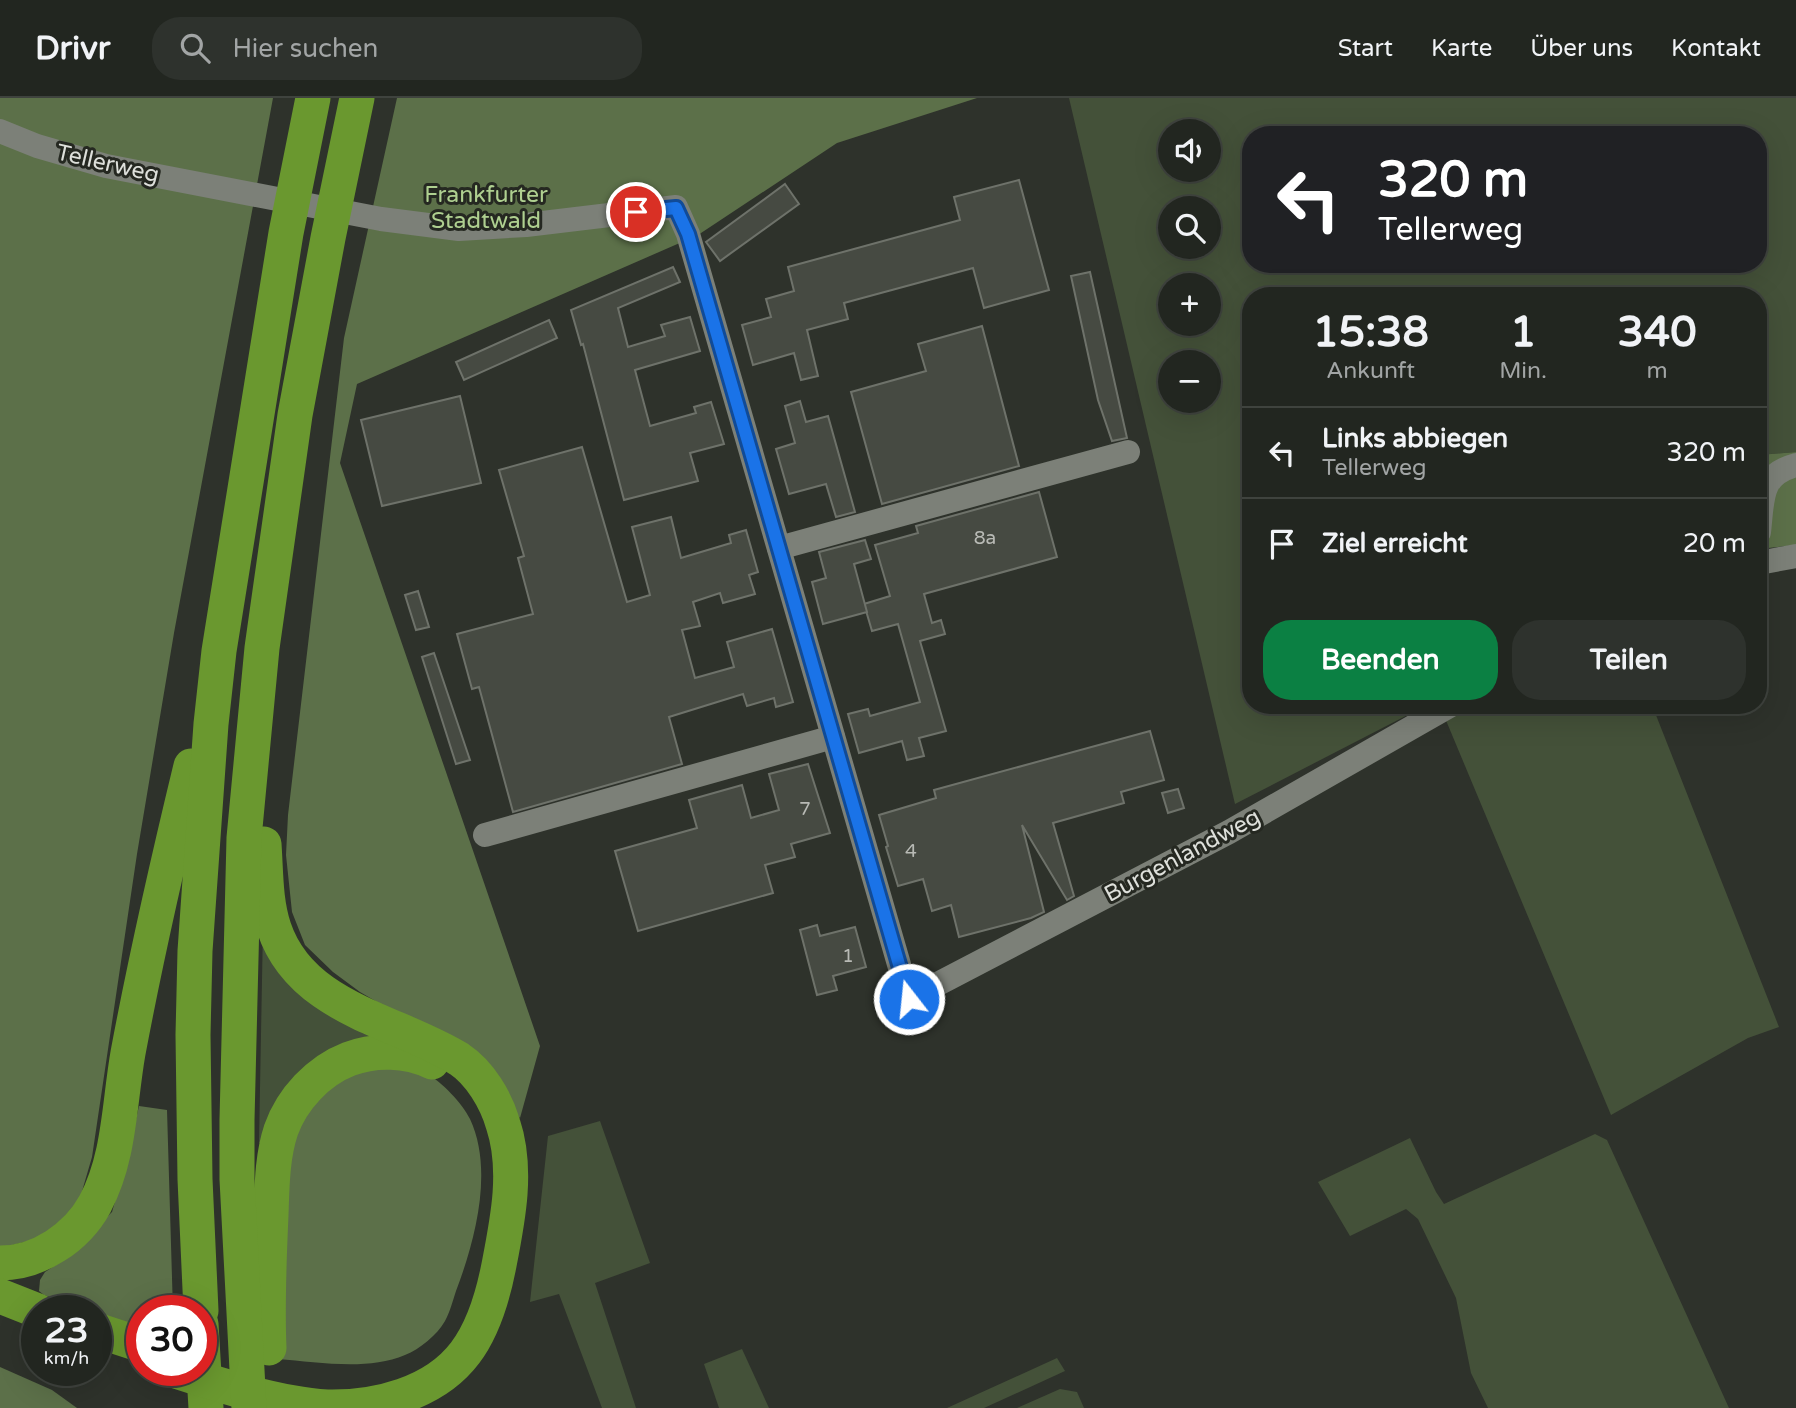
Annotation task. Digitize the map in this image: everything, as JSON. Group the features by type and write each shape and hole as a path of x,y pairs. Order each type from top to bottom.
{"highway":[{"path":"200,1295 192,1035 211,724 219,651 286,233 313,98"},
{"path":"249,1408 237,1179 244,838 262,648 295,415 357,98"},
{"path":"0,1263 36,1256 71,1234 85,1220 108,1174 119,1127 128,1056 163,883 219,651"},
{"path":"217,1381 293,1401 347,1407 390,1400 427,1386 453,1367 465,1353 481,1324 494,1291 510,1196 511,1167 507,1138 499,1113 475,1073 459,1060 336,1000 301,971 279,942 273,927 266,882 254,727"},
{"path":"217,1370 293,1401 358,1394 414,1381 436,1366 459,1343 475,1310 491,1251 499,1195 498,1149 488,1117 480,1102 456,1077 429,1060 395,1052 345,1060 312,1082 299,1096 282,1128 274,1164 268,1331 293,1401"},
{"path":"0,1296 21,1304"},
{"path":"0,1319 21,1326"},
{"path":"205,1386 206,1408"}],"street":[{"name":"Tellerweg","path":"0,131 37,146 106,166 381,219 459,229 526,225 676,208 688,234 779,548"},
{"path":"485,835 833,737 779,548 1128,452"},
{"path":"1767,485 1771,475 1796,464"},
{"path":"1767,561 1796,556"},
{"name":"Burgenlandweg","path":"833,737 909,999 1229,832 1435,714"}],"green space":[{"path":"0,98 273,98 174,633 137,854 92,1157 78,1205 49,1236 0,1248"},
{"name":"Frankfurter Stadtwald","path":"397,98 977,98 837,143 698,235 357,384 340,463 540,1046 520,1118 470,1056 360,992 333,972 305,945 292,912 286,855 288,815 344,338"},
{"path":"1069,98 1796,98 1796,452 1767,454 1767,287 1242,287 1242,714 1410,714 1235,804"},
{"path":"1796,452 1796,545 1767,548 1767,454"},
{"path":"1453,714 1656,714 1779,1027 1748,1038 1611,1115 1445,718"},
{"path":"263,926 387,1034 263,1143 259,1143"},
{"path":"391,1062 426,1073 445,1087 470,1119 477,1139 481,1160 479,1205 470,1250 450,1310 442,1326 428,1341 411,1352 390,1360 342,1364 278,1359 283,1151 329,1078"},
{"path":"139,1106 167,1110 173,1295 126,1295 126,1323 112,1319 112,1295 44,1295 39,1291 40,1280 45,1272 62,1261 112,1212"},
{"path":"600,1121 650,1263 595,1283 636,1408 602,1408 559,1294 530,1302 548,1136"},
{"path":"1595,1134 1607,1140 1729,1408 1488,1408 1471,1373 1456,1298 1418,1219 1406,1209 1350,1236 1318,1182 1410,1138 1444,1204"},
{"path":"742,1349 769,1408 719,1408 704,1364"},
{"path":"1057,1358 1065,1371 984,1408 947,1408"},
{"path":"0,1367 21,1376 21,1386 43,1386 77,1408 0,1408"},
{"path":"1060,1389 1077,1392 1084,1408 1017,1408"}],"building":[{"path":"1019,180 1049,290 984,308 973,268 844,303 848,319 807,330 818,376 801,380 794,353 753,365 742,325 771,317 766,299 794,291 788,267 960,220 954,197"},
{"path":"785,184 799,204 720,261 706,242"},
{"path":"673,267 680,282 618,308 628,347 665,336 661,325 690,317 700,351 635,370 650,426 696,413 694,407 711,402 724,444 690,453 698,481 624,500 583,344 581,345 571,310"},
{"path":"1090,272 1127,438 1112,441 1098,400 1071,276"},
{"path":"549,320 557,338 464,380 456,362"},
{"path":"982,326 1019,466 882,504 851,392 926,371 918,344"},
{"path":"460,396 481,483 382,506 361,420"},
{"path":"800,401 806,422 828,416 855,512 836,517 826,484 789,494 776,449 795,443 785,406"},
{"path":"582,447 627,602 650,595 632,527 671,517 681,558 731,543 729,535 746,530 758,572 749,575 755,594 723,603 720,593 693,602 700,626 682,630 695,678 734,667 727,642 772,629 793,702 776,707 774,698 747,706 743,694 669,717 682,764 513,812 479,687 472,689 457,634 533,614 518,558 524,556 499,470"},
{"path":"1039,492 1057,557 924,594 932,623 941,620 945,634 920,641 946,731 919,738 924,756 907,760 902,741 859,753 848,714 868,709 870,716 920,702 898,624 872,631 864,604 890,596 875,545 918,533 916,526"},
{"path":"865,540 871,559 854,564 867,612 823,624 812,582 826,578 819,552"},
{"path":"418,591 429,627 416,630 405,595"},
{"path":"434,653 470,760 456,764 422,657"},
{"path":"1150,731 1164,780 1121,792 1124,803 1053,823 1074,896 1067,900 1022,825 1044,912 959,937 951,905 932,911 923,879 898,886 879,815 936,798 934,790"},
{"path":"808,764 830,833 791,844 795,857 765,865 773,893 638,931 615,851 697,828 689,800 742,785 751,818 779,810 769,774"},
{"path":"1178,789 1184,808 1168,813 1162,793"},
{"path":"817,925 820,936 855,927 866,967 833,976 837,990 817,995 800,930"}],"route":[{"path":"636,212 676,208 688,234 909,999"}]}
